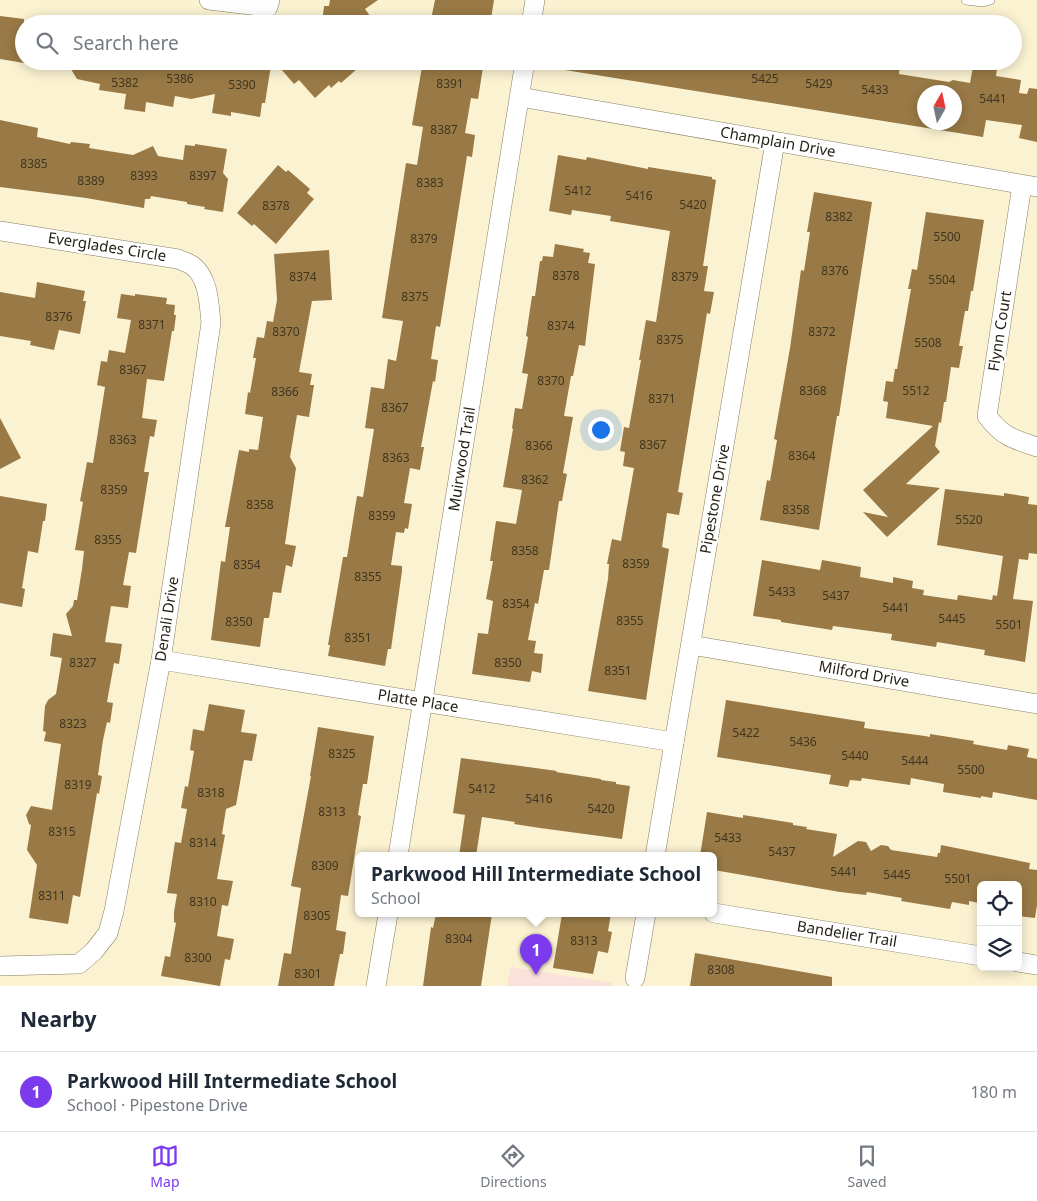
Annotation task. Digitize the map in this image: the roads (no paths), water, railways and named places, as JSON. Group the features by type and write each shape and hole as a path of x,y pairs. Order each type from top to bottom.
{"street":[{"path":"209,0 268,7 270,0"},
{"path":"532,15 535,0"},
{"name":"Muirwood Trail","path":"399,852 524,70"},
{"name":"Champlain Drive","path":"520,97 1030,186"},
{"name":"Pipestone Drive","path":"656,852 775,142"},
{"name":"Flynn Court","path":"1030,186 987,416 998,431 1018,441 1037,447"},
{"name":"Everglades Circle","path":"0,230 178,259 193,266 204,281"},
{"name":"Denali Drive","path":"0,966 78,964 94,951 108,932 114,911 161,660 211,323 207,287 204,281"},
{"name":"Milford Drive","path":"691,645 1037,704"},
{"name":"Platte Place","path":"161,660 674,742"},
{"name":"Bandelier Trail","path":"717,913 977,955"},
{"path":"376,986 388,917"},
{"path":"635,978 645,917"},
{"path":"1022,962 1037,964"}],"lane":[{"path":"966,0 983,2 990,0"}],"place":[{"name":"Parkwood Hill Intermediate School","path":"536,975"}]}
